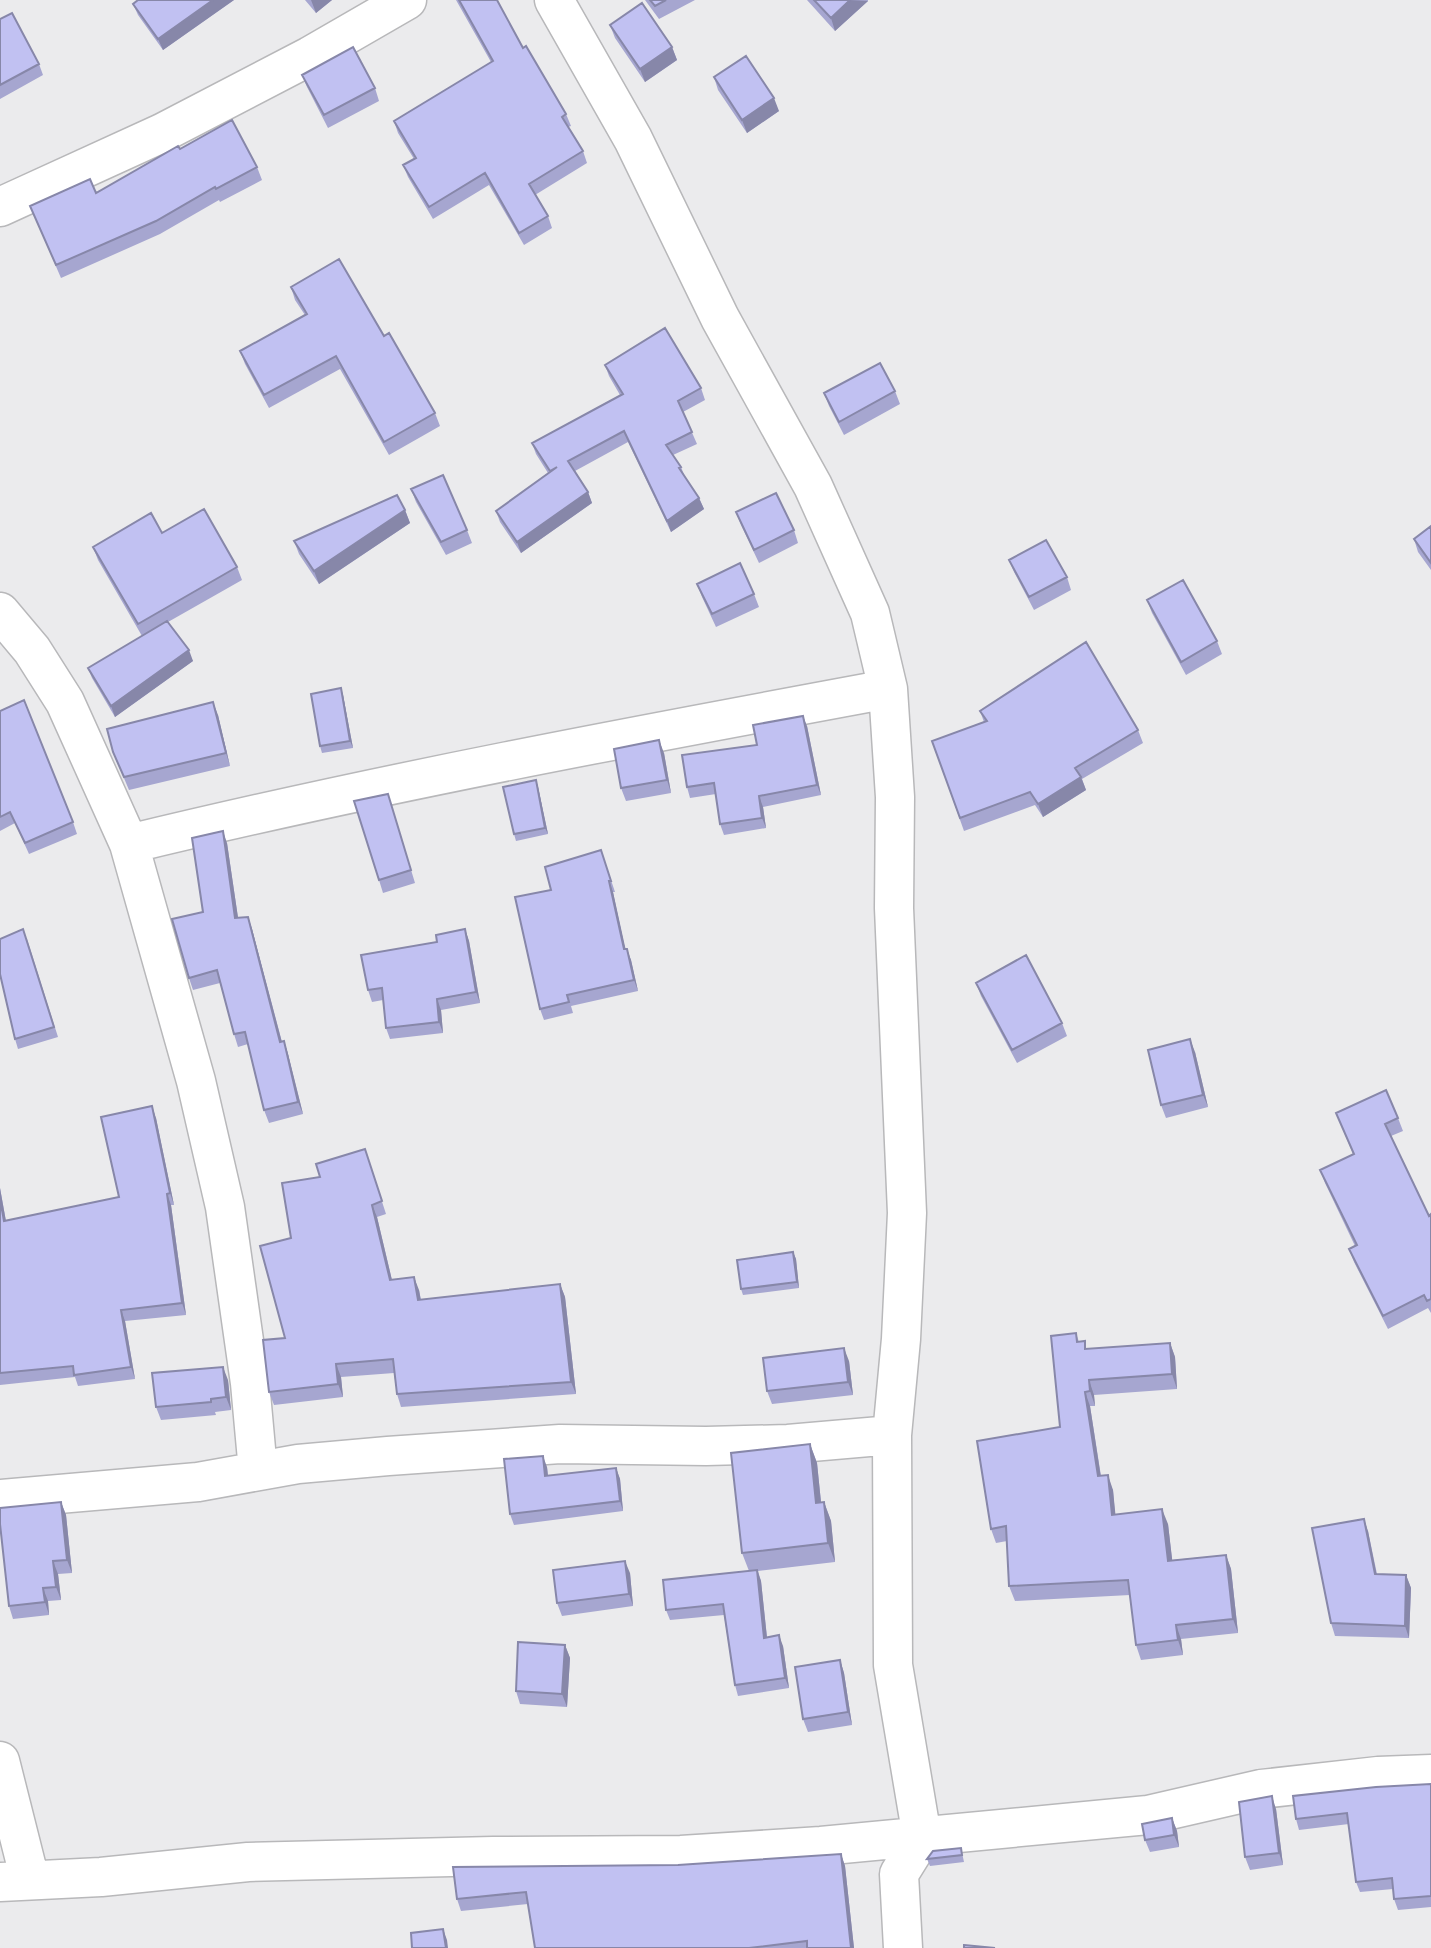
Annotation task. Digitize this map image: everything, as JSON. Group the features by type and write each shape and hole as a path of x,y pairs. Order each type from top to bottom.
{"street":[{"path":"0,207 162,133 310,56 407,0"},
{"path":"554,0 633,139 720,318 813,486 870,613 888,689 895,797 894,908 907,1213 901,1339 892,1436 893,1665 922,1837 899,1874 903,1948"},
{"path":"0,612 32,650 65,702 129,844 196,1081 225,1207 250,1383 258,1471"},
{"path":"129,844 286,807 888,689"},
{"path":"0,1499 198,1482 258,1471 388,1456 560,1444 706,1446 788,1444 892,1436"},
{"path":"0,1761 15,1881 100,1877 248,1862 681,1855 821,1846 1148,1815 1261,1789 1378,1776 1431,1774"}],"building":[{"path":"138,0 213,0 158,39 133,4"},
{"path":"459,0 497,0 523,48 526,46 566,114 562,117 583,151 529,184 548,216 519,233 485,173 429,207 403,165 416,158 394,121 493,61"},
{"path":"650,0 666,0 655,6"},
{"path":"814,0 850,0 831,18"},
{"path":"642,3 672,47 640,69 610,25"},
{"path":"12,13 39,64 0,85 0,19"},
{"path":"353,47 375,88 324,115 302,75"},
{"path":"746,56 774,98 742,120 714,77"},
{"path":"232,120 257,167 216,189 215,187 156,221 56,265 30,206 90,179 96,193 178,146 180,149"},
{"path":"339,259 384,336 389,333 435,413 384,442 336,356 264,395 240,351 307,314 291,287"},
{"path":"665,328 701,388 678,401 692,432 666,445 699,498 667,521 624,431 568,461 588,492 517,542 496,511 557,467 550,471 532,443 623,394 605,365"},
{"path":"880,363 895,391 839,422 824,393"},
{"path":"443,475 467,530 441,542 411,489"},
{"path":"776,493 794,530 754,550 736,512"},
{"path":"397,495 405,510 314,571 294,541"},
{"path":"204,509 237,567 138,624 93,547 151,513 162,533"},
{"path":"1431,526 1431,563 1414,539"},
{"path":"1046,540 1067,577 1029,597 1009,560"},
{"path":"740,563 754,594 712,614 697,584"},
{"path":"1183,580 1217,641 1181,662 1147,600"},
{"path":"167,621 189,650 111,706 88,668"},
{"path":"1086,642 1138,730 1075,768 1081,777 1038,804 1030,792 960,818 932,741 987,721 980,711"},
{"path":"341,688 350,741 320,746 311,694"},
{"path":"24,700 73,822 25,843 10,812 0,817 0,711"},
{"path":"213,702 226,753 124,777 107,729"},
{"path":"803,716 817,785 759,796 762,818 720,824 714,783 687,787 682,755 757,745 753,725"},
{"path":"659,740 667,780 621,788 614,749"},
{"path":"536,780 545,828 514,834 503,787"},
{"path":"388,794 411,870 379,880 354,801"},
{"path":"223,831 235,918 248,917 280,1042 284,1041 298,1102 264,1110 245,1032 234,1034 217,970 189,978 172,919 203,912 192,838"},
{"path":"601,850 634,980 567,995 569,1002 540,1009 515,897 551,890 545,867"},
{"path":"23,929 54,1027 15,1039 0,974 0,939"},
{"path":"465,929 476,992 437,999 439,1022 386,1028 382,988 368,990 361,955 437,942 436,935"},
{"path":"1026,955 1062,1023 1012,1050 976,983"},
{"path":"1190,1039 1203,1095 1161,1105 1148,1050"},
{"path":"1386,1090 1398,1118 1385,1124 1429,1216 1431,1214 1431,1299 1427,1301 1424,1295 1383,1316 1349,1249 1357,1245 1320,1170 1354,1154 1336,1113"},
{"path":"152,1106 170,1193 167,1194 182,1303 121,1310 131,1367 74,1375 73,1366 0,1373 0,1199 4,1221 119,1197 101,1117"},
{"path":"365,1149 382,1201 372,1205 390,1280 414,1277 418,1300 560,1284 571,1382 397,1394 393,1359 336,1364 338,1384 269,1392 263,1340 285,1338 260,1246 291,1238 282,1183 320,1177 316,1164"},
{"path":"793,1252 797,1282 741,1289 737,1260"},
{"path":"1076,1333 1077,1342 1085,1341 1085,1349 1170,1343 1172,1374 1089,1380 1090,1391 1085,1392 1098,1476 1108,1475 1112,1515 1162,1509 1168,1561 1226,1555 1233,1619 1176,1625 1178,1640 1136,1645 1128,1580 1009,1586 1006,1526 991,1529 977,1441 1060,1427 1051,1336"},
{"path":"844,1348 848,1382 767,1391 763,1358"},
{"path":"223,1367 226,1397 211,1399 211,1402 156,1407 152,1373"},
{"path":"810,1444 816,1503 824,1502 828,1543 742,1553 731,1453"},
{"path":"543,1456 545,1476 616,1468 620,1501 510,1514 504,1459"},
{"path":"61,1502 67,1560 53,1561 56,1587 43,1588 45,1602 9,1606 0,1508"},
{"path":"1364,1519 1375,1574 1406,1575 1405,1626 1331,1623 1312,1528"},
{"path":"625,1561 629,1594 557,1603 553,1570"},
{"path":"757,1570 764,1638 779,1635 785,1678 735,1685 723,1604 666,1610 663,1580"},
{"path":"518,1642 565,1645 562,1694 516,1691"},
{"path":"840,1660 848,1712 803,1719 795,1667"},
{"path":"1431,1784 1431,1896 1394,1899 1392,1878 1356,1882 1347,1813 1296,1819 1293,1796"},
{"path":"1272,1796 1279,1853 1245,1857 1239,1802"},
{"path":"1172,1818 1174,1835 1145,1840 1142,1824"},
{"path":"961,1848 962,1855 927,1859 933,1851"},
{"path":"841,1854 851,1948 807,1948 807,1941 749,1948 535,1948 526,1892 457,1899 453,1867 678,1865"},
{"path":"443,1929 446,1948 412,1948 411,1933"},
{"path":"964,1945 995,1948 964,1948"}]}
